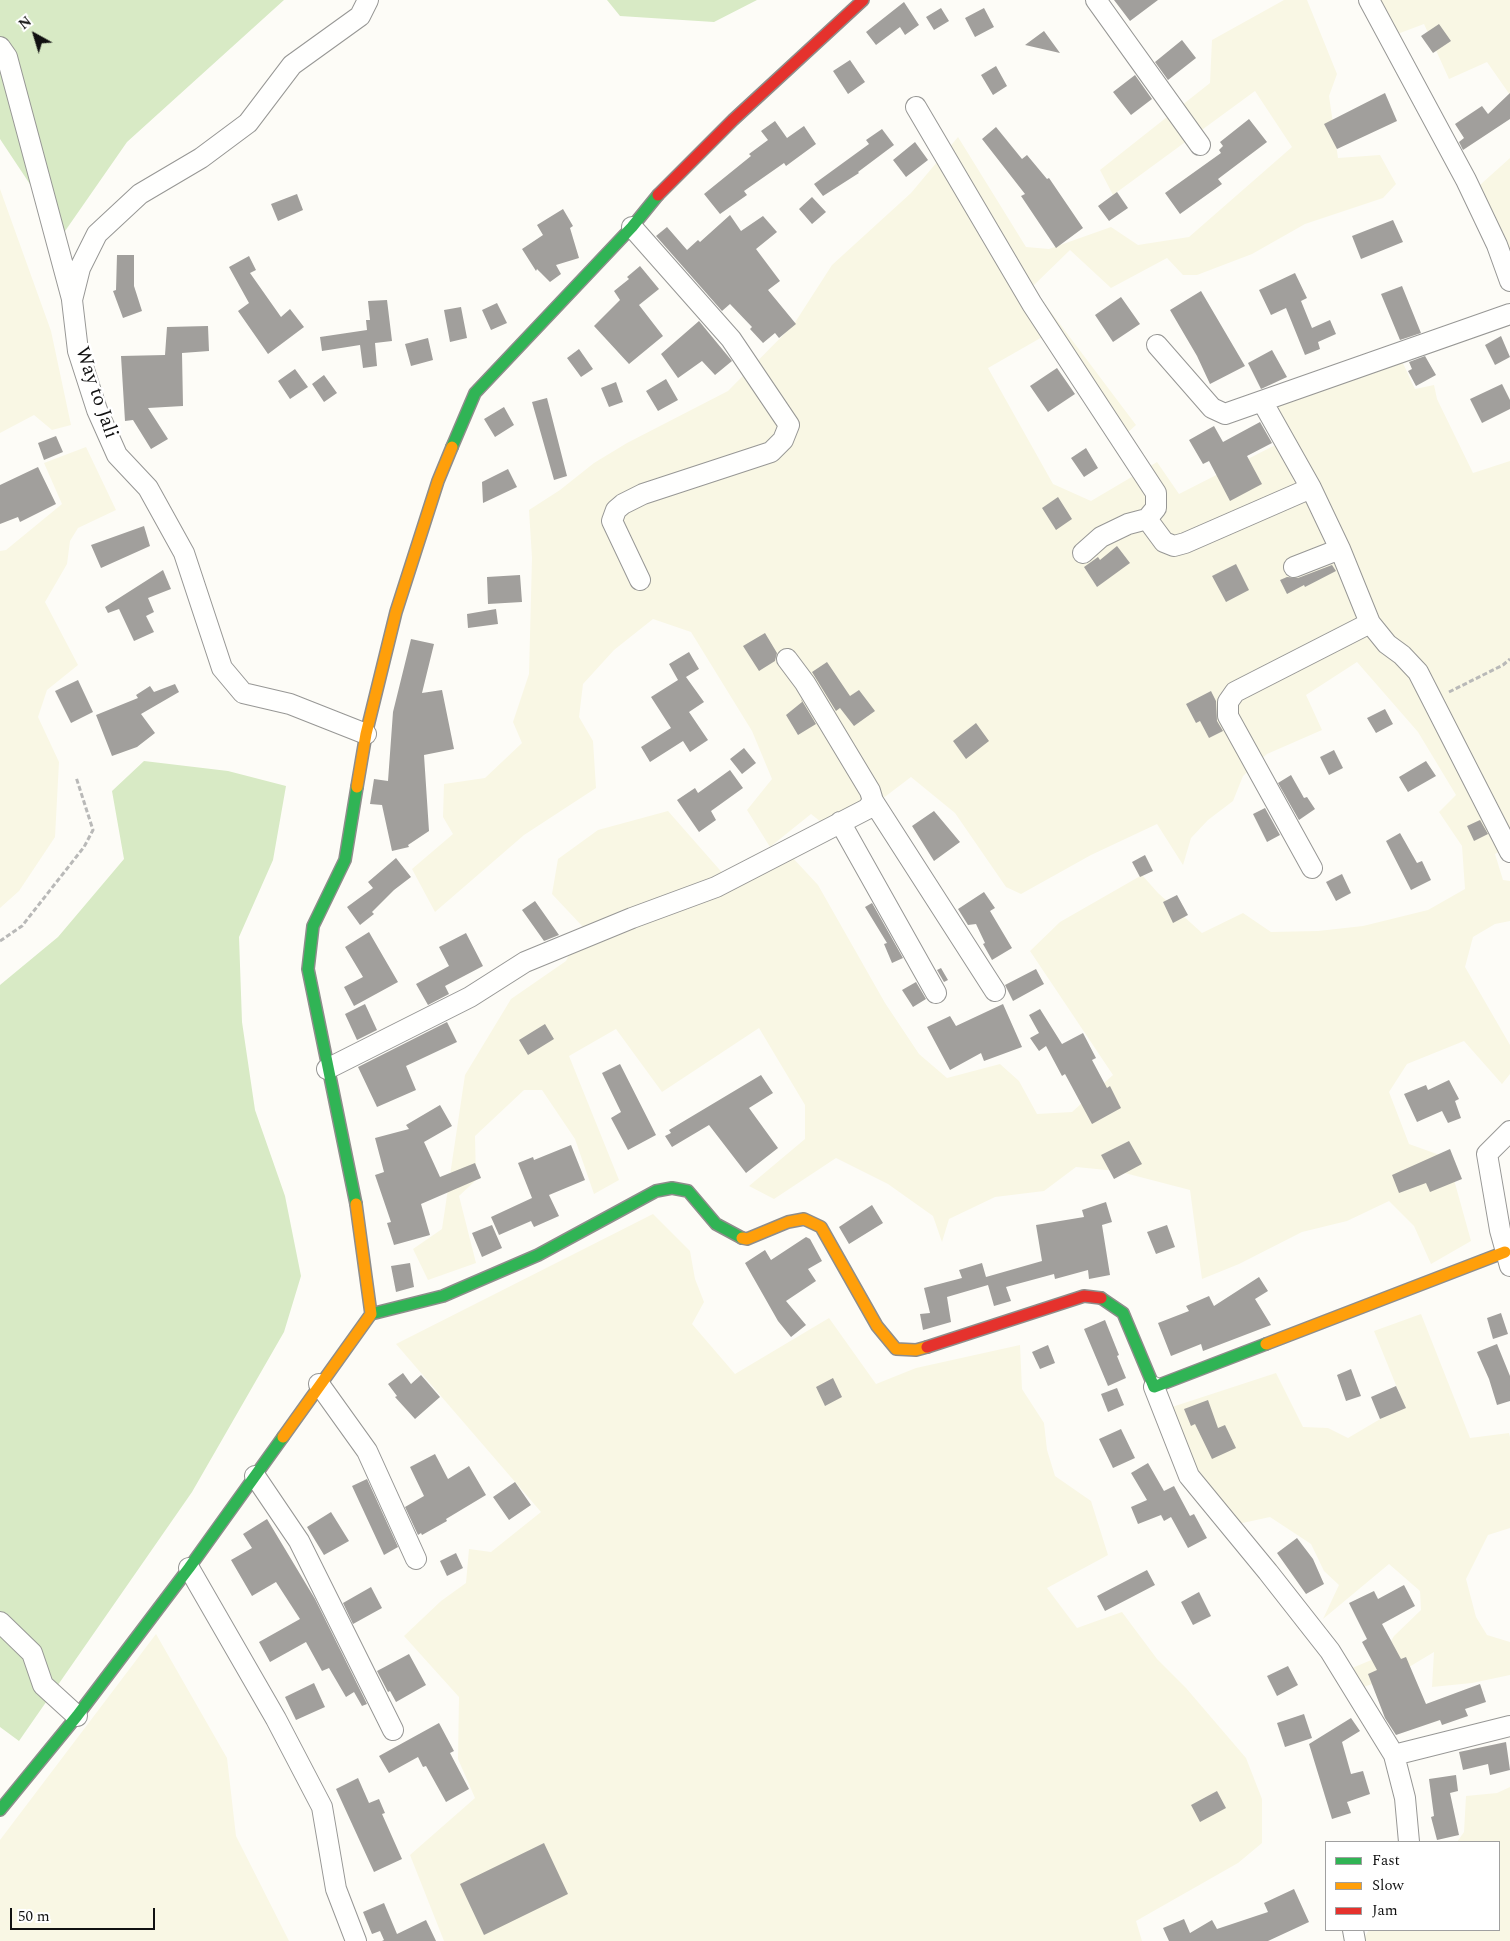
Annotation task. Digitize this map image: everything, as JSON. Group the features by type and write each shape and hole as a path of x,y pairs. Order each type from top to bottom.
{"street":[{"name":"Way to Jali","path":"366,734 290,704 243,693 222,668 184,554 148,488 117,455 97,410 78,351 72,300 80,268 97,234 140,194 202,158 248,123 292,65 324,40 360,16 368,0"},
{"path":"371,1314 354,1186 327,1068 308,969 313,926 345,860 366,734 399,602 438,482 475,393 632,227 661,191 733,120 863,0"},
{"path":"1096,0 1200,145"},
{"path":"1369,0 1466,180 1497,245 1510,280"},
{"path":"0,47 7,57 72,300"},
{"path":"916,107 1032,304 1156,493 1156,508 1147,520 1128,524 1101,537 1083,553"},
{"path":"632,227 695,296 731,340 788,425 784,440 771,452 643,494 623,504 616,510 612,521 640,580"},
{"path":"1157,345 1212,408 1225,414 1510,314"},
{"path":"1262,401 1311,488 1340,549 1370,623 1387,644 1402,655 1418,672 1510,852"},
{"path":"1147,520 1164,542 1174,546 1185,543 1311,488"},
{"path":"1294,567 1340,549"},
{"path":"1312,868 1228,716 1228,702 1235,692 1370,623"},
{"path":"787,659 804,683 870,791 873,801 995,991"},
{"path":"327,1068 470,997 525,962 632,918 716,887 867,809 873,801"},
{"path":"840,822 936,993"},
{"path":"1154,1387 1508,1259 1487,1154 1510,1131"},
{"path":"0,1810 77,1716 189,1568 371,1314 443,1296 538,1255 656,1191 672,1188 688,1191 716,1224 735,1236 747,1239 788,1222 804,1220 821,1227 877,1326 896,1349 916,1350 1084,1296 1102,1298 1123,1314 1189,1476 1330,1651 1394,1755 1405,1798 1409,1841"},
{"path":"319,1384 367,1451 416,1559"},
{"path":"255,1476 299,1541 393,1730"},
{"path":"189,1568 276,1719 322,1808 336,1889 356,1941"},
{"path":"0,1622 32,1653 43,1685 77,1716"},
{"path":"1394,1755 1510,1726"}],"path":[{"path":"1433,700 1504,665 1510,659"},
{"path":"0,941 22,926 84,847 93,830 76,777"}],"shaded area":[{"path":"1284,0 1307,0 1337,74 1329,96 1338,158 1380,155 1396,184 1383,198 1305,224 1252,254 1197,275 1183,275 1167,258 1111,288 1070,250 1032,287 1136,425 1115,444 1044,336 988,368 1053,484 1091,501 1157,462 1179,494 1293,436 1271,402 1401,359 1415,389 1434,385 1437,399 1473,473 1510,461 1510,846 1495,854 1503,880 1510,881 1510,921 1495,924 1473,937 1465,967 1510,1045 1510,1074 1502,1084 1464,1041 1407,1064 1389,1092 1409,1144 1448,1158 1471,1241 1431,1264 1414,1226 1389,1201 1347,1221 1302,1232 1239,1264 1202,1279 1190,1190 1117,1171 1076,1167 1044,1191 995,1197 949,1219 942,1242 933,1216 888,1184 836,1158 774,1199 749,1186 805,1139 805,1105 759,1028 662,1092 616,1029 569,1056 619,1180 594,1194 575,1139 542,1090 524,1090 475,1136 476,1180 459,1196 476,1263 428,1280 413,1249 442,1229 465,1075 511,999 566,961 583,927 552,894 558,859 598,830 668,811 733,885 792,857 818,885 885,1003 919,1054 947,1078 1000,1064 1019,1081 1037,1114 1072,1112 1113,1075 1030,951 1060,922 1142,875 1158,893 1202,933 1243,913 1271,932 1318,931 1363,926 1428,910 1465,889 1462,846 1439,812 1456,795 1418,732 1357,662 1306,695 1322,730 1267,754 1243,776 1233,801 1208,820 1191,838 1183,865 1157,824 1091,855 1021,894 1006,887 955,813 911,777 836,834 811,814 770,847 747,810 772,779 752,731 691,632 653,619 614,650 583,684 579,717 593,741 596,788 524,835 435,912 412,869 453,834 443,817 444,784 485,778 522,743 513,722 529,674 532,558 529,510 560,490 594,463 627,443 728,391 794,324 832,265 911,193 958,137 1026,247 1049,249 1111,227 1138,245 1189,237 1292,147 1255,91 1113,195 1100,170 1210,83 1212,40"},
{"path":"1373,0 1510,0 1510,95 1487,62 1449,79 1424,24 1392,36"},
{"path":"1510,158 1510,285 1471,193"},
{"path":"0,189 51,331 71,425 52,430 34,415 0,433"},
{"path":"86,447 116,510 78,528 70,541 67,564 45,602 78,665 47,690 38,717 59,762 55,837 19,891 0,908 0,551 6,550 62,504 44,463"},
{"path":"653,1214 690,1251 695,1279 704,1302 692,1324 735,1374 829,1318 876,1384 916,1368 1020,1345 1022,1389 1044,1423 1047,1450 1055,1476 1091,1501 1108,1555 1047,1588 1077,1628 1122,1612 1157,1659 1186,1688 1246,1758 1262,1799 1262,1843 1238,1863 1136,1921 1142,1941 444,1941 410,1855 475,1798 458,1759 459,1697 404,1636 441,1601 466,1583 469,1549 491,1552 541,1512 396,1344"},
{"path":"1421,1314 1470,1438 1509,1433 1510,1437 1510,1528 1488,1535 1466,1579 1476,1617 1487,1635 1510,1642 1510,1675 1472,1683 1432,1687 1434,1652 1394,1676 1361,1688 1350,1669 1383,1655 1394,1636 1421,1610 1420,1591 1389,1564 1323,1619 1339,1585 1324,1571 1311,1544 1270,1517 1238,1524 1200,1483 1172,1407 1276,1373 1303,1427 1328,1428 1348,1438 1404,1405 1374,1331"},
{"path":"156,1634 227,1758 236,1836 289,1941 0,1941 0,1840"},
{"path":"1510,1787 1510,1941 1362,1941 1368,1931 1500,1931 1500,1841 1458,1841 1464,1832 1466,1796 1497,1793"}],"green space":[{"path":"0,0 284,0 127,142 63,234 0,139"},
{"path":"607,0 757,0 714,22 620,16"},
{"path":"144,761 228,771 286,786 273,860 239,937 242,1022 255,1110 285,1196 301,1276 284,1332 192,1492 19,1741 0,1727 0,985 58,937 124,859 112,791"}],"building":[{"path":"1114,0 1158,0 1130,21"},
{"path":"904,2 919,25 905,35 900,27 876,45 866,32"},
{"path":"941,8 949,21 934,30 926,17"},
{"path":"984,8 994,27 975,37 965,18"},
{"path":"1439,24 1451,41 1433,53 1421,36"},
{"path":"1044,31 1060,53 1025,45"},
{"path":"1182,40 1196,58 1168,80 1155,62"},
{"path":"850,60 865,82 848,94 833,71"},
{"path":"996,66 1007,86 993,95 981,75"},
{"path":"1135,75 1152,99 1131,115 1113,92"},
{"path":"1385,93 1397,121 1337,149 1324,124"},
{"path":"1510,93 1510,119 1463,150 1459,142 1464,138 1455,124 1482,106 1488,114"},
{"path":"1249,119 1267,142 1218,179 1222,184 1180,214 1165,193 1221,153 1219,150 1223,146 1220,142"},
{"path":"775,121 787,138 804,126 816,144 786,166 784,163 744,191 747,195 720,214 704,194 751,156 749,154 768,140 761,131"},
{"path":"996,127 1022,159 1027,155 1047,179 1049,178 1083,228 1056,248 1021,196 1025,194 982,139"},
{"path":"882,129 894,145 859,173 823,196 814,184 869,144 866,140"},
{"path":"915,142 928,160 906,177 893,160"},
{"path":"1117,192 1128,208 1109,221 1098,206"},
{"path":"297,194 303,210 278,221 271,204"},
{"path":"812,197 826,212 812,224 799,209"},
{"path":"563,209 573,226 570,228 579,258 556,265 561,274 550,282 537,269 536,271 522,249 543,235 537,225"},
{"path":"730,215 741,231 763,216 777,232 756,249 780,281 768,290 796,324 779,338 775,333 763,343 750,329 752,327 730,304 722,311 656,236 667,227 687,250 698,240 700,242"},
{"path":"1393,220 1403,242 1361,259 1352,236"},
{"path":"117,255 134,255 134,286 142,311 123,318 113,291 116,290"},
{"path":"249,256 256,270 250,273 281,317 290,309 304,327 268,354 238,311 249,303 229,267"},
{"path":"640,266 659,289 639,305 663,336 629,364 594,326 620,300 614,291 629,279 627,277"},
{"path":"1295,273 1307,298 1301,301 1312,328 1330,320 1336,334 1318,342 1320,349 1305,355 1286,308 1271,315 1259,290"},
{"path":"1402,286 1421,333 1400,340 1381,294"},
{"path":"1201,291 1245,366 1210,384 1197,356 1170,310"},
{"path":"1121,297 1140,324 1113,342 1095,315"},
{"path":"387,300 392,341 375,343 377,366 363,368 360,345 322,351 320,337 367,330 366,320 370,320 368,301"},
{"path":"497,303 507,323 491,330 482,310"},
{"path":"461,307 467,338 450,342 444,310"},
{"path":"699,321 732,361 715,375 702,361 678,378 661,354"},
{"path":"208,326 209,351 182,353 183,406 148,408 168,439 151,449 133,420 125,421 121,356 165,355 167,327"},
{"path":"1501,336 1510,357 1495,365 1485,345"},
{"path":"428,338 433,360 411,366 405,344"},
{"path":"579,349 593,369 581,377 567,358"},
{"path":"1272,350 1287,377 1261,389 1248,363"},
{"path":"1425,356 1436,375 1416,386 1408,371 1412,369 1409,362"},
{"path":"1057,368 1075,394 1048,412 1030,386"},
{"path":"295,369 308,387 290,399 278,381"},
{"path":"324,375 337,393 324,402 312,384"},
{"path":"666,379 678,400 658,411 646,391"},
{"path":"616,382 623,402 609,407 601,388"},
{"path":"1502,384 1510,400 1510,409 1482,423 1470,399"},
{"path":"547,398 567,476 554,480 532,402"},
{"path":"504,407 514,425 495,437 484,419"},
{"path":"1260,422 1272,443 1247,456 1262,484 1230,501 1209,461 1203,464 1189,440 1214,426 1223,442"},
{"path":"56,436 63,452 44,460 38,443"},
{"path":"1086,448 1098,468 1084,477 1071,458"},
{"path":"38,467 56,504 20,522 18,517 0,524 0,485"},
{"path":"508,469 517,487 483,503 482,482"},
{"path":"1058,497 1072,519 1056,530 1042,508"},
{"path":"144,526 150,546 101,568 91,545"},
{"path":"1117,546 1130,563 1097,587 1084,567 1098,557 1100,560"},
{"path":"1236,564 1249,590 1226,602 1212,576"},
{"path":"1332,565 1336,571 1287,594 1280,580 1287,577 1298,578"},
{"path":"163,570 171,589 148,598 154,612 146,616 154,632 134,641 119,609 108,613 105,607"},
{"path":"520,575 522,602 488,604 487,577"},
{"path":"496,609 498,624 468,628 467,614"},
{"path":"765,633 777,653 775,661 759,671 743,646"},
{"path":"411,639 434,644 422,693 442,690 454,749 424,755 429,831 408,845 409,847 392,851 382,805 370,804 374,779 388,781 393,712"},
{"path":"689,652 699,669 686,677 704,702 689,712 708,740 690,752 683,741 650,762 641,747 671,728 651,697 678,680 669,664"},
{"path":"827,662 850,696 859,690 875,711 854,726 840,708 836,711 812,672"},
{"path":"78,680 93,712 71,723 55,691"},
{"path":"175,684 179,692 141,714 155,733 137,747 112,756 96,715 138,698 136,695 150,686 154,692"},
{"path":"1211,691 1216,701 1217,721 1223,731 1209,738 1200,721 1196,723 1186,704"},
{"path":"801,699 816,724 798,735 786,715 802,702"},
{"path":"1385,709 1393,724 1376,733 1367,718"},
{"path":"976,723 989,741 966,759 953,741"},
{"path":"744,748 756,763 742,774 730,759"},
{"path":"1334,750 1343,768 1329,775 1320,757"},
{"path":"1426,761 1436,776 1408,792 1399,777"},
{"path":"730,770 743,788 711,811 716,820 699,832 677,800 695,788 698,793"},
{"path":"1291,775 1304,798 1307,797 1315,809 1299,820 1278,783"},
{"path":"1265,808 1280,835 1267,842 1253,814"},
{"path":"934,811 960,842 934,861 912,826"},
{"path":"1480,820 1488,834 1474,841 1467,826"},
{"path":"1400,833 1417,863 1422,861 1431,880 1411,890 1386,841"},
{"path":"1145,855 1153,871 1140,877 1132,862"},
{"path":"396,858 411,877 394,890 372,912 374,914 360,925 347,907 373,888 368,882"},
{"path":"1342,874 1351,893 1336,901 1326,882"},
{"path":"984,892 995,908 990,911 1012,948 992,960 983,944 985,943 976,924 968,925 958,909"},
{"path":"1177,895 1188,915 1173,923 1163,902"},
{"path":"535,901 559,935 544,941 522,910"},
{"path":"872,903 903,958 892,963 884,944 887,943 865,907"},
{"path":"369,932 398,982 354,1006 344,987 363,977 345,947"},
{"path":"466,933 483,966 445,986 449,994 428,1005 416,984 449,966 439,947"},
{"path":"941,968 948,980 944,982 937,970"},
{"path":"1036,969 1044,984 1013,1001 1005,985"},
{"path":"916,982 926,999 913,1007 902,990"},
{"path":"365,1004 377,1030 357,1040 345,1014"},
{"path":"1003,1004 1022,1047 984,1061 981,1053 950,1070 927,1027 950,1016 956,1026"},
{"path":"1040,1009 1062,1044 1083,1033 1096,1058 1092,1060 1107,1088 1110,1086 1121,1108 1092,1124 1065,1074 1062,1076 1046,1046 1039,1051 1030,1038 1039,1033 1029,1015"},
{"path":"447,1022 457,1042 406,1066 416,1090 377,1107 358,1067"},
{"path":"545,1024 554,1039 528,1055 519,1040"},
{"path":"620,1064 656,1135 628,1150 611,1118 621,1112 602,1073"},
{"path":"761,1075 773,1093 749,1108 778,1148 746,1173 709,1125 672,1147 665,1136 671,1133 669,1130"},
{"path":"1449,1080 1459,1099 1455,1101 1461,1118 1448,1123 1442,1111 1417,1122 1404,1094 1426,1085 1428,1090"},
{"path":"440,1105 452,1126 424,1142 440,1177 475,1163 481,1178 421,1204 430,1235 394,1245 387,1223 391,1222 375,1175 384,1172 375,1138 409,1129 406,1125"},
{"path":"1129,1141 1142,1164 1114,1179 1101,1155"},
{"path":"571,1145 585,1180 549,1195 559,1216 534,1227 531,1221 499,1235 491,1217 532,1198 518,1163 533,1157 534,1160"},
{"path":"1450,1149 1462,1179 1430,1192 1426,1183 1399,1193 1392,1175"},
{"path":"1106,1202 1112,1222 1102,1225 1110,1275 1089,1279 1088,1270 1055,1279 1054,1274 1006,1287 1011,1301 994,1306 988,1285 947,1297 951,1322 923,1330 920,1314 930,1313 924,1288 962,1278 959,1270 982,1263 986,1277 1042,1261 1036,1225 1084,1217 1082,1210"},
{"path":"872,1205 883,1223 849,1244 839,1227"},
{"path":"492,1225 502,1248 482,1257 472,1233"},
{"path":"1167,1225 1175,1247 1156,1254 1147,1232"},
{"path":"806,1237 810,1239 822,1261 808,1269 816,1281 786,1301 806,1325 791,1337 778,1321 745,1263 765,1250 771,1260"},
{"path":"410,1263 414,1287 396,1292 391,1266"},
{"path":"1259,1277 1268,1291 1255,1299 1271,1325 1203,1351 1201,1344 1171,1356 1158,1323 1189,1311 1186,1306 1209,1296 1214,1306"},
{"path":"1501,1313 1508,1334 1493,1339 1487,1318"},
{"path":"1105,1320 1126,1378 1108,1386 1084,1329"},
{"path":"1497,1344 1510,1376 1510,1401 1497,1405 1489,1379 1477,1352"},
{"path":"1048,1345 1055,1363 1040,1369 1032,1352"},
{"path":"1351,1369 1361,1396 1346,1401 1337,1375"},
{"path":"403,1373 411,1384 421,1375 440,1397 415,1419 395,1397 397,1396 388,1384"},
{"path":"833,1378 842,1397 825,1406 816,1387"},
{"path":"1396,1386 1406,1408 1380,1419 1371,1397"},
{"path":"1117,1388 1124,1405 1108,1412 1101,1394"},
{"path":"1208,1400 1218,1428 1225,1425 1236,1448 1212,1459 1195,1424 1191,1426 1184,1409"},
{"path":"1121,1429 1135,1458 1113,1468 1099,1439"},
{"path":"435,1454 448,1479 469,1466 486,1495 446,1519 447,1521 422,1535 421,1533 418,1535 405,1507 424,1496 410,1467"},
{"path":"1148,1463 1164,1491 1174,1486 1190,1516 1194,1514 1207,1538 1188,1548 1171,1517 1164,1521 1161,1515 1138,1524 1131,1507 1147,1500 1131,1473"},
{"path":"367,1479 398,1547 384,1555 352,1486"},
{"path":"515,1482 531,1505 509,1520 493,1497"},
{"path":"331,1512 349,1541 324,1555 307,1527"},
{"path":"267,1519 315,1599 367,1704 362,1706 354,1692 346,1697 329,1668 322,1671 306,1642 270,1662 259,1642 300,1619 276,1582 252,1596 231,1560 252,1548 243,1534"},
{"path":"1297,1538 1313,1559 1324,1584 1306,1594 1277,1553"},
{"path":"456,1553 463,1568 447,1576 440,1561"},
{"path":"1147,1570 1155,1585 1105,1611 1097,1596"},
{"path":"1404,1585 1415,1606 1382,1624 1401,1659 1406,1657 1426,1704 1480,1684 1486,1702 1465,1709 1468,1716 1442,1725 1440,1720 1396,1735 1385,1718 1368,1674 1377,1670 1362,1642 1367,1639 1349,1603 1374,1591 1378,1599"},
{"path":"371,1587 382,1608 353,1624 343,1603"},
{"path":"1199,1592 1211,1616 1193,1625 1181,1602"},
{"path":"409,1654 426,1685 396,1702 390,1691 388,1692 377,1671"},
{"path":"1288,1666 1298,1685 1277,1696 1267,1676"},
{"path":"314,1683 325,1707 296,1720 285,1697"},
{"path":"1304,1714 1312,1738 1285,1747 1277,1723"},
{"path":"1351,1718 1360,1731 1342,1742 1351,1774 1363,1771 1370,1794 1347,1802 1351,1813 1332,1819 1309,1744"},
{"path":"439,1723 454,1751 450,1753 469,1789 446,1802 426,1766 423,1767 418,1757 389,1773 379,1756"},
{"path":"1506,1742 1510,1770 1490,1775 1488,1764 1463,1770 1459,1752"},
{"path":"1456,1775 1458,1791 1450,1793 1459,1835 1437,1840 1431,1817 1434,1816 1429,1779"},
{"path":"358,1778 369,1803 379,1799 385,1813 382,1814 402,1859 374,1872 336,1789"},
{"path":"1217,1791 1226,1808 1200,1822 1191,1805"},
{"path":"544,1843 568,1894 484,1935 460,1884"},
{"path":"1294,1889 1309,1922 1268,1941 1169,1941 1163,1928 1184,1919 1190,1933 1212,1920 1217,1929 1268,1912 1264,1903"},
{"path":"384,1903 397,1934 426,1920 436,1941 382,1941 384,1940 380,1931 372,1934 363,1912"}],"traffic: fast":[{"path":"452,447 475,393 632,227 658,195"},
{"path":"356,1204 308,969 313,926 345,860 357,787"},
{"path":"371,1314 443,1296 538,1255 656,1191 672,1188 688,1191 716,1224 742,1238"},
{"path":"1101,1298 1123,1313 1154,1387 1266,1344"},
{"path":"0,1810 77,1716 189,1568 283,1437"}],"traffic: slow":[{"path":"357,787 366,734 396,612 438,481 452,447"},
{"path":"283,1437 371,1314 356,1204"},
{"path":"742,1238 747,1239 788,1222 804,1219 821,1227 877,1326 896,1349 916,1350 927,1347"},
{"path":"1266,1344 1505,1252"}],"traffic: jam":[{"path":"658,195 733,120 863,0"},
{"path":"927,1347 1084,1296 1101,1298"}]}
